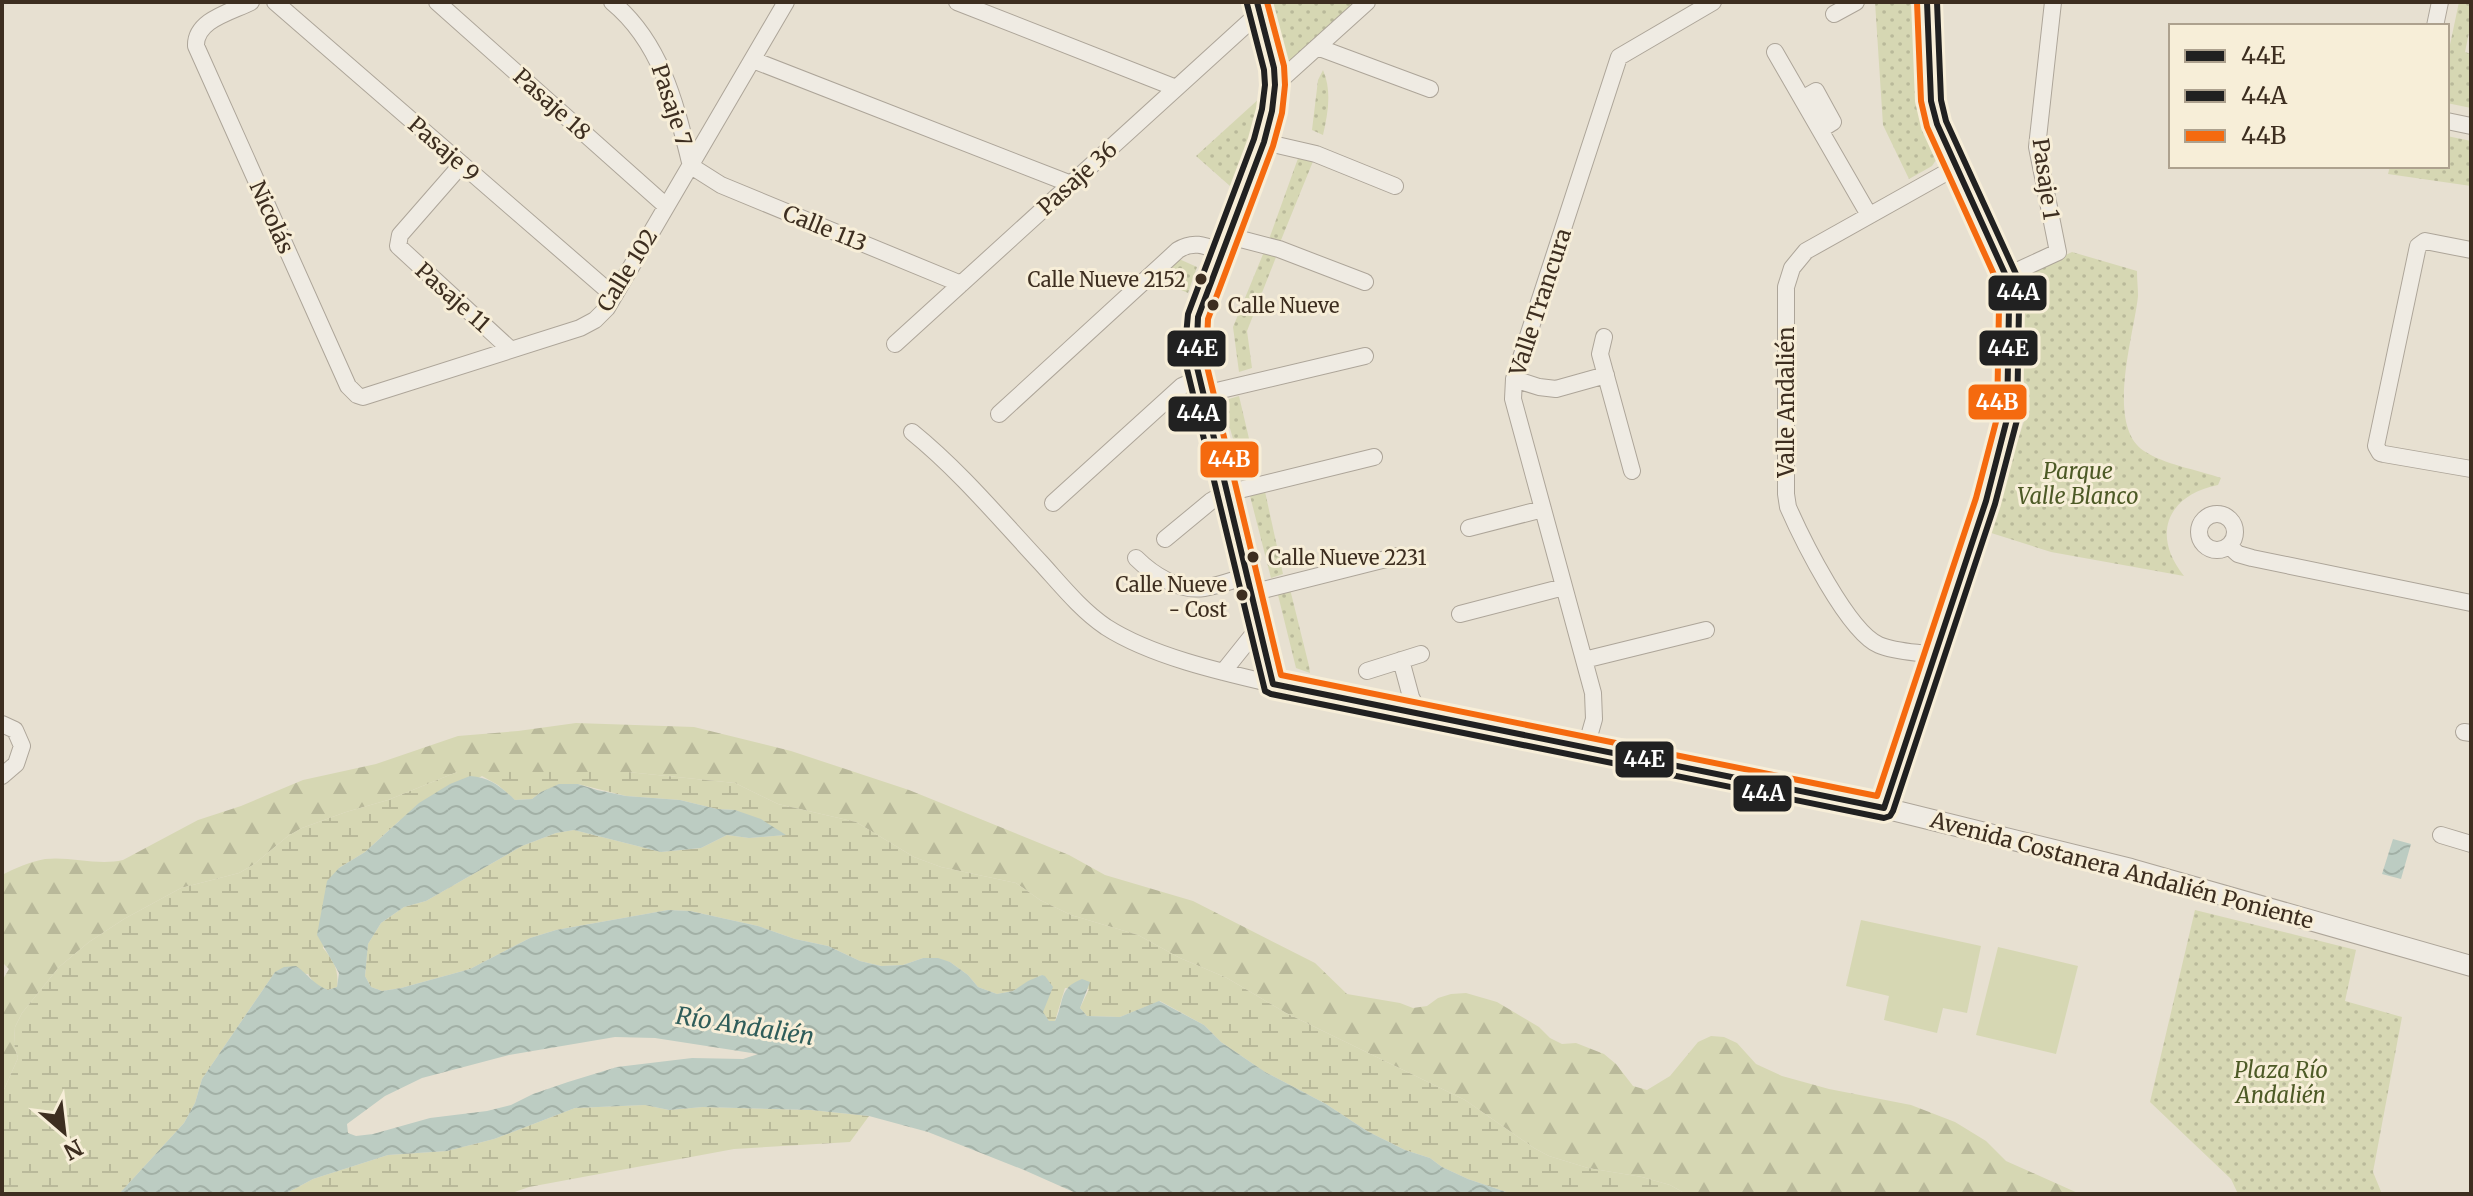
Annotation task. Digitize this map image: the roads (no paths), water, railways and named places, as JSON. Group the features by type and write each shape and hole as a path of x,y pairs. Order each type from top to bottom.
{"street":[{"name":"Nicolás","path":"251,2 203,26 197,35 198,52 348,386 357,395"},
{"name":"Pasaje 9","path":"275,2 614,296"},
{"name":"Pasaje 18","path":"437,2 666,206"},
{"name":"Calle 102","path":"357,395 370,396 580,328 595,320 614,296 786,2"},
{"path":"957,2 1176,88"},
{"path":"1275,85 1367,2"},
{"name":"Valle Trancura","path":"1586,747 1595,710 1513,399 1514,379 1619,57 1713,2"},
{"path":"1834,14 1856,2"},
{"path":"1884,808 1986,501 2007,419 2009,307 2006,276 1933,113 1927,2"},
{"name":"Pasaje 1","path":"2006,276 2058,252 2037,147 2053,2"},
{"path":"2435,24 2440,2"},
{"name":"Pasaje 7","path":"619,4 646,39 663,69 691,166"},
{"path":"1258,7 1274,68 1272,111 1264,142 1198,317 1195,347 1273,684"},
{"name":"Pasaje 36","path":"895,344 1176,88 1258,7"},
{"path":"1317,47 1430,89"},
{"path":"1775,52 1802,99 1816,91 1833,122 1820,130 1869,215"},
{"path":"753,60 1071,184"},
{"path":"2449,121 2471,126"},
{"path":"1264,142 1316,154 1395,186"},
{"name":"Pasaje 11","path":"462,164 397,242 400,249 511,350"},
{"name":"Calle 113","path":"691,166 721,185 961,284"},
{"name":"Valle Andalién","path":"1934,655 1879,645 1857,629 1844,612 1788,507 1786,287 1798,259 1806,251 1956,167"},
{"path":"2471,250 2430,241 2418,246 2376,446 2384,454 2471,469"},
{"path":"999,414 1178,250 1194,243 1279,249 1365,282"},
{"path":"1604,337 1600,354 1632,471"},
{"path":"1053,503 1182,386 1202,386 1365,356"},
{"path":"1514,379 1556,389 1606,375"},
{"name":"Avenida Costanera Andalién Poniente","path":"912,432 947,463 1070,595 1104,625 1147,647 1223,672 1273,684 1884,808 2131,869 2471,966"},
{"path":"1165,539 1211,501 1227,493 1374,457"},
{"path":"1469,528 1543,509"},
{"path":"2229,546 2245,557 2471,603"},
{"path":"1136,558 1153,574 1189,588 1206,588 1249,584 1398,556"},
{"path":"1460,614 1564,587"},
{"path":"1223,672 1259,627"},
{"path":"1584,660 1706,630"},
{"path":"1367,671 1421,654"},
{"path":"1401,660 1411,697 1419,713"},
{"path":"2,724 15,730 22,746 16,764 2,776"},
{"path":"2441,835 2471,844"}],"water":[{"name":"Río Andalién","path":"470,776 484,778 515,800 532,799 559,784 578,784 626,796 680,800 735,810 761,819 786,835 749,838 727,835 701,848 661,852 574,830 556,833 522,846 426,901 404,907 381,923 368,944 365,976 371,987 382,991 401,988 470,969 530,938 556,930 668,910 690,911 758,926 828,946 860,961 881,966 938,958 950,962 968,975 978,987 997,994 1013,991 1042,975 1053,987 1043,1012 1049,1021 1055,1021 1069,987 1082,979 1090,982 1080,1008 1087,1016 1120,1017 1159,1001 1204,1025 1221,1042 1265,1072 1326,1104 1367,1131 1405,1150 1430,1158 1468,1179 1512,1194 1078,1194 928,1132 869,1116 811,1110 703,1107 669,1110 645,1105 575,1108 494,1139 447,1151 388,1155 313,1179 287,1193 119,1194 184,1123 195,1103 202,1079 275,972 296,966 323,988 337,987 339,973 317,935 327,881 339,868 365,852 419,803","holes":["615,1037 655,1038 758,1054 743,1059 692,1058 617,1067 487,1111 430,1118 373,1134 356,1136 348,1133 347,1124 385,1096 422,1078 509,1055"]},
{"path":"2393,839 2411,844 2401,879 2382,874"}],"place":[{"name":"Calle Nueve 2152","path":"1201,279"},
{"name":"Calle Nueve","path":"1213,305"},
{"name":"Calle Nueve 2231","path":"1253,557"},
{"name":"Calle Nueve - Cost","path":"1242,595"}],"park label":[{"name":"Parque Valle Blanco","path":"2078,484"},
{"name":"Plaza Río Andalién","path":"2281,1082"}]}
